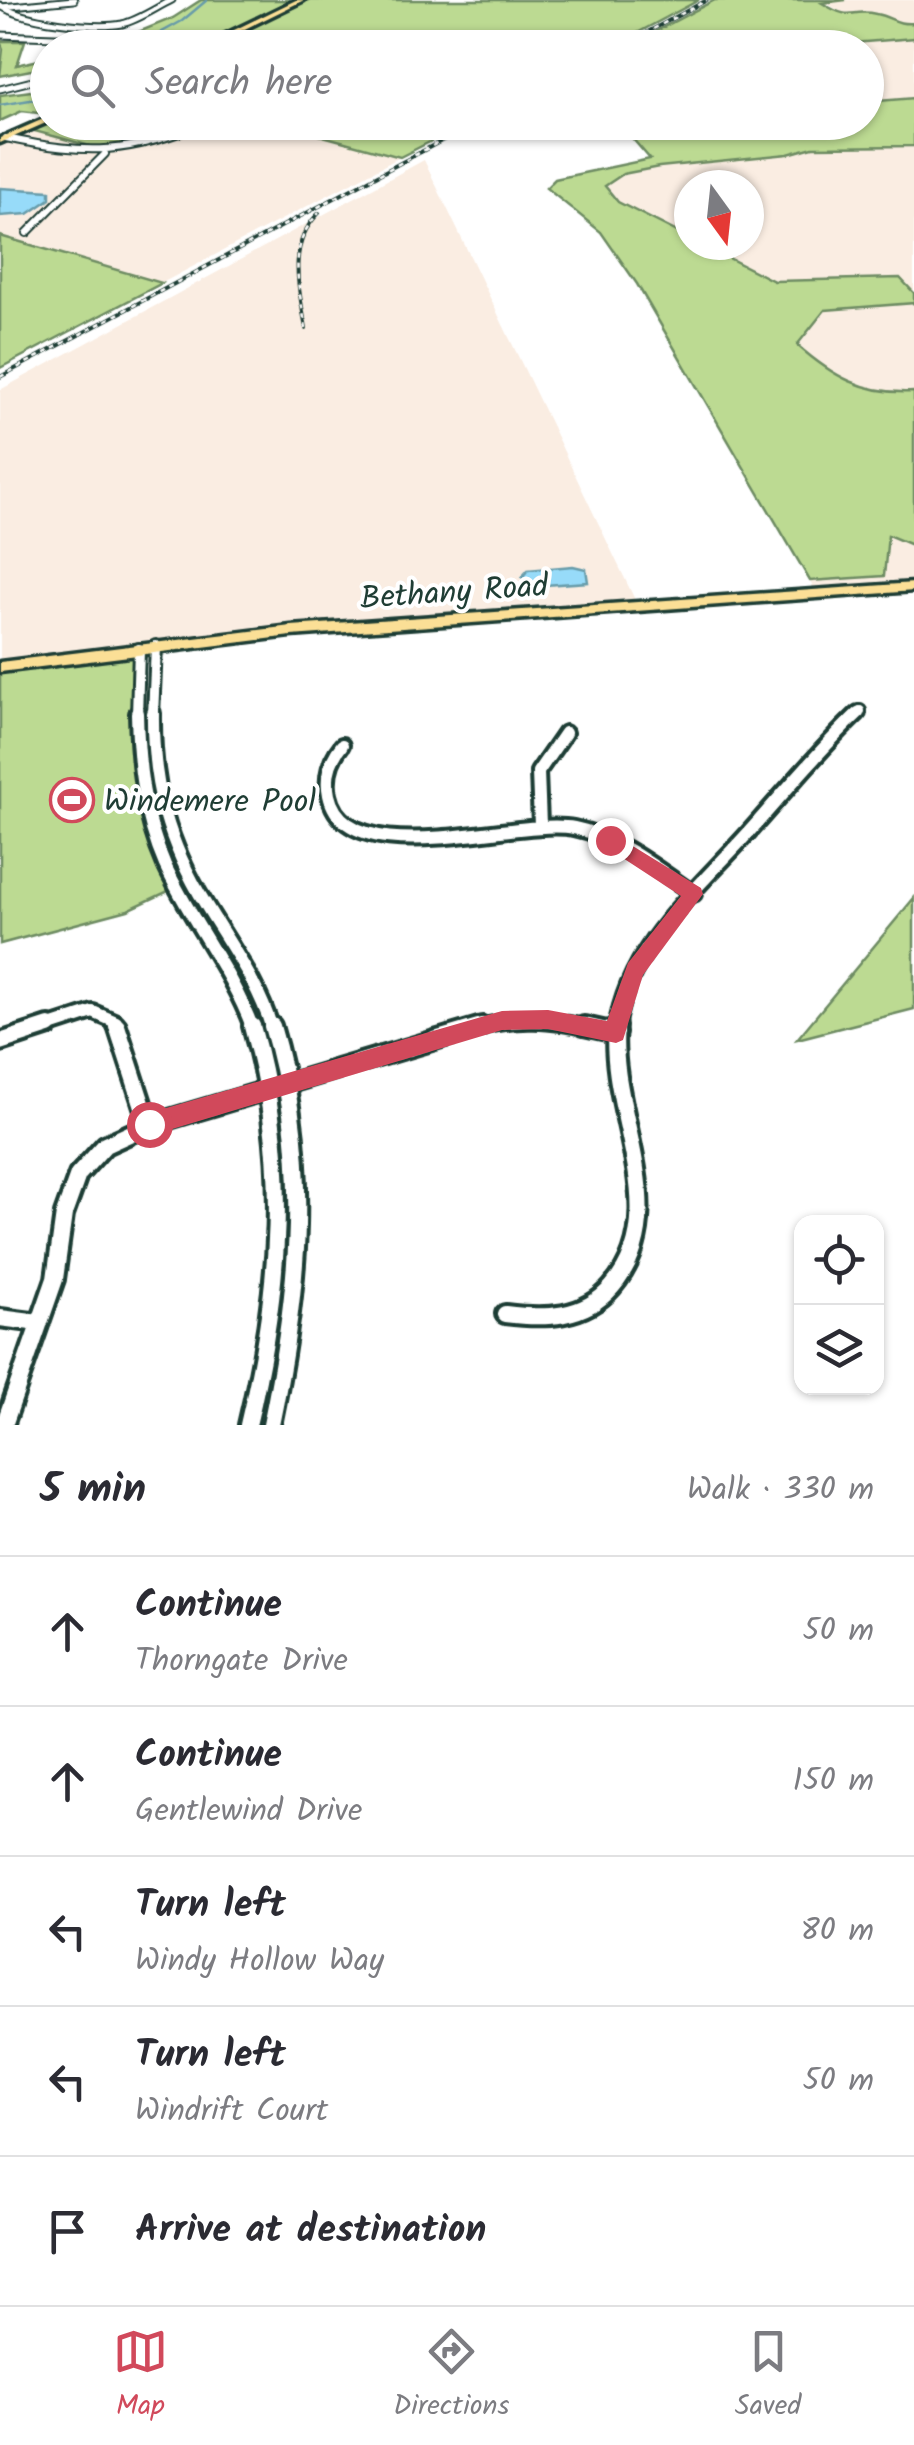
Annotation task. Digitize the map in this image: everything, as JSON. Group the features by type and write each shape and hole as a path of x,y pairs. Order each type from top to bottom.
{"main road":[{"path":"238,30 301,0"},
{"path":"3,140 30,127"},
{"name":"Bethany Road","path":"0,667 341,627 914,587"}],"street":[{"path":"1,6 74,0"},
{"path":"1,6 11,14 45,21 122,24 172,0"},
{"path":"30,30 45,21"},
{"path":"37,30 45,21"},
{"path":"24,34 30,30"},
{"path":"0,35 30,35"},
{"path":"0,89 30,82"},
{"path":"16,134 30,138"},
{"path":"3,140 105,154 166,140"},
{"path":"39,140 89,153"},
{"path":"28,234 105,154"},
{"path":"156,646 155,783 166,827 192,882 248,972 269,1018 288,1084 298,1152 300,1219 294,1308 271,1425"},
{"path":"139,648 138,754 149,822 165,864 241,999 268,1090 280,1203 276,1275 262,1369 248,1425"},
{"path":"505,1314 533,1318 562,1316 588,1307 610,1291 633,1257 640,1230 641,1201 617,1084 616,1033 620,1007 635,970 694,894 860,711"},
{"path":"540,825 538,772 565,733"},
{"path":"342,745 331,756 328,788 336,812 356,831 381,837 540,825 572,827 610,840 694,894"},
{"path":"0,1042 92,1012 106,1015 116,1022 149,1124"},
{"path":"4,1425 55,1279 64,1214 78,1175 104,1145 149,1124 502,1020 548,1019 616,1033"},
{"path":"0,1318 39,1323"}],"shaded area":[{"path":"821,0 914,0 914,22 897,24 877,13 846,15"},
{"path":"914,39 914,98 884,101 884,41"},
{"path":"27,129 30,140 99,140 139,146 154,140 339,140 400,157 162,283 0,236 0,141"},
{"path":"914,146 914,587 817,594 637,284 772,281 732,260 764,260 764,170 674,170 674,230 618,202 605,186 623,174 659,167 788,154 813,147"},
{"path":"424,160 638,606 375,624 0,667 0,390"}],"green space":[{"path":"201,0 301,0 237,30 143,30 173,18"},
{"path":"308,0 699,0 643,30 243,30"},
{"path":"715,0 846,0 822,3 846,14 867,13 914,23 914,38 884,40 884,30 658,30"},
{"path":"0,41 25,41 17,65 30,62 30,70 0,76"},
{"path":"30,91 30,112 22,111 0,121 0,95"},
{"path":"914,98 914,146 813,147 788,154 659,167 623,174 605,186 618,202 674,230 674,260 733,260 774,281 900,278 914,293 914,303 825,310 797,345 850,381 880,390 914,392 914,546 888,535 884,576 810,581 637,284 601,232 546,188 555,179 650,159 634,140 884,140 884,101"},
{"path":"68,140 154,140 139,146 105,150"},
{"path":"338,140 434,140 400,157"},
{"path":"0,236 162,283 0,368"},
{"name":"Windemere Pool","path":"139,649 142,790 177,887 128,910 0,944 0,667"},
{"path":"914,898 914,1009 797,1039"}],"water":[{"path":"0,188 50,191 50,199 28,214 0,216"},
{"path":"573,566 586,569 588,582 530,586 522,577 528,570"}],"waterway":[{"path":"166,30 207,0"},
{"path":"0,105 30,100"}],"railway":[{"path":"651,30 707,0"},
{"path":"0,377 443,140"},
{"path":"306,329 298,283 299,253 302,239 319,213"}],"place":[{"name":"Windemere Pool","path":"72,800"}],"route":[{"path":"149,1124 502,1020 548,1019 616,1033 620,1007 635,970 650,945 694,894 610,840"}]}
